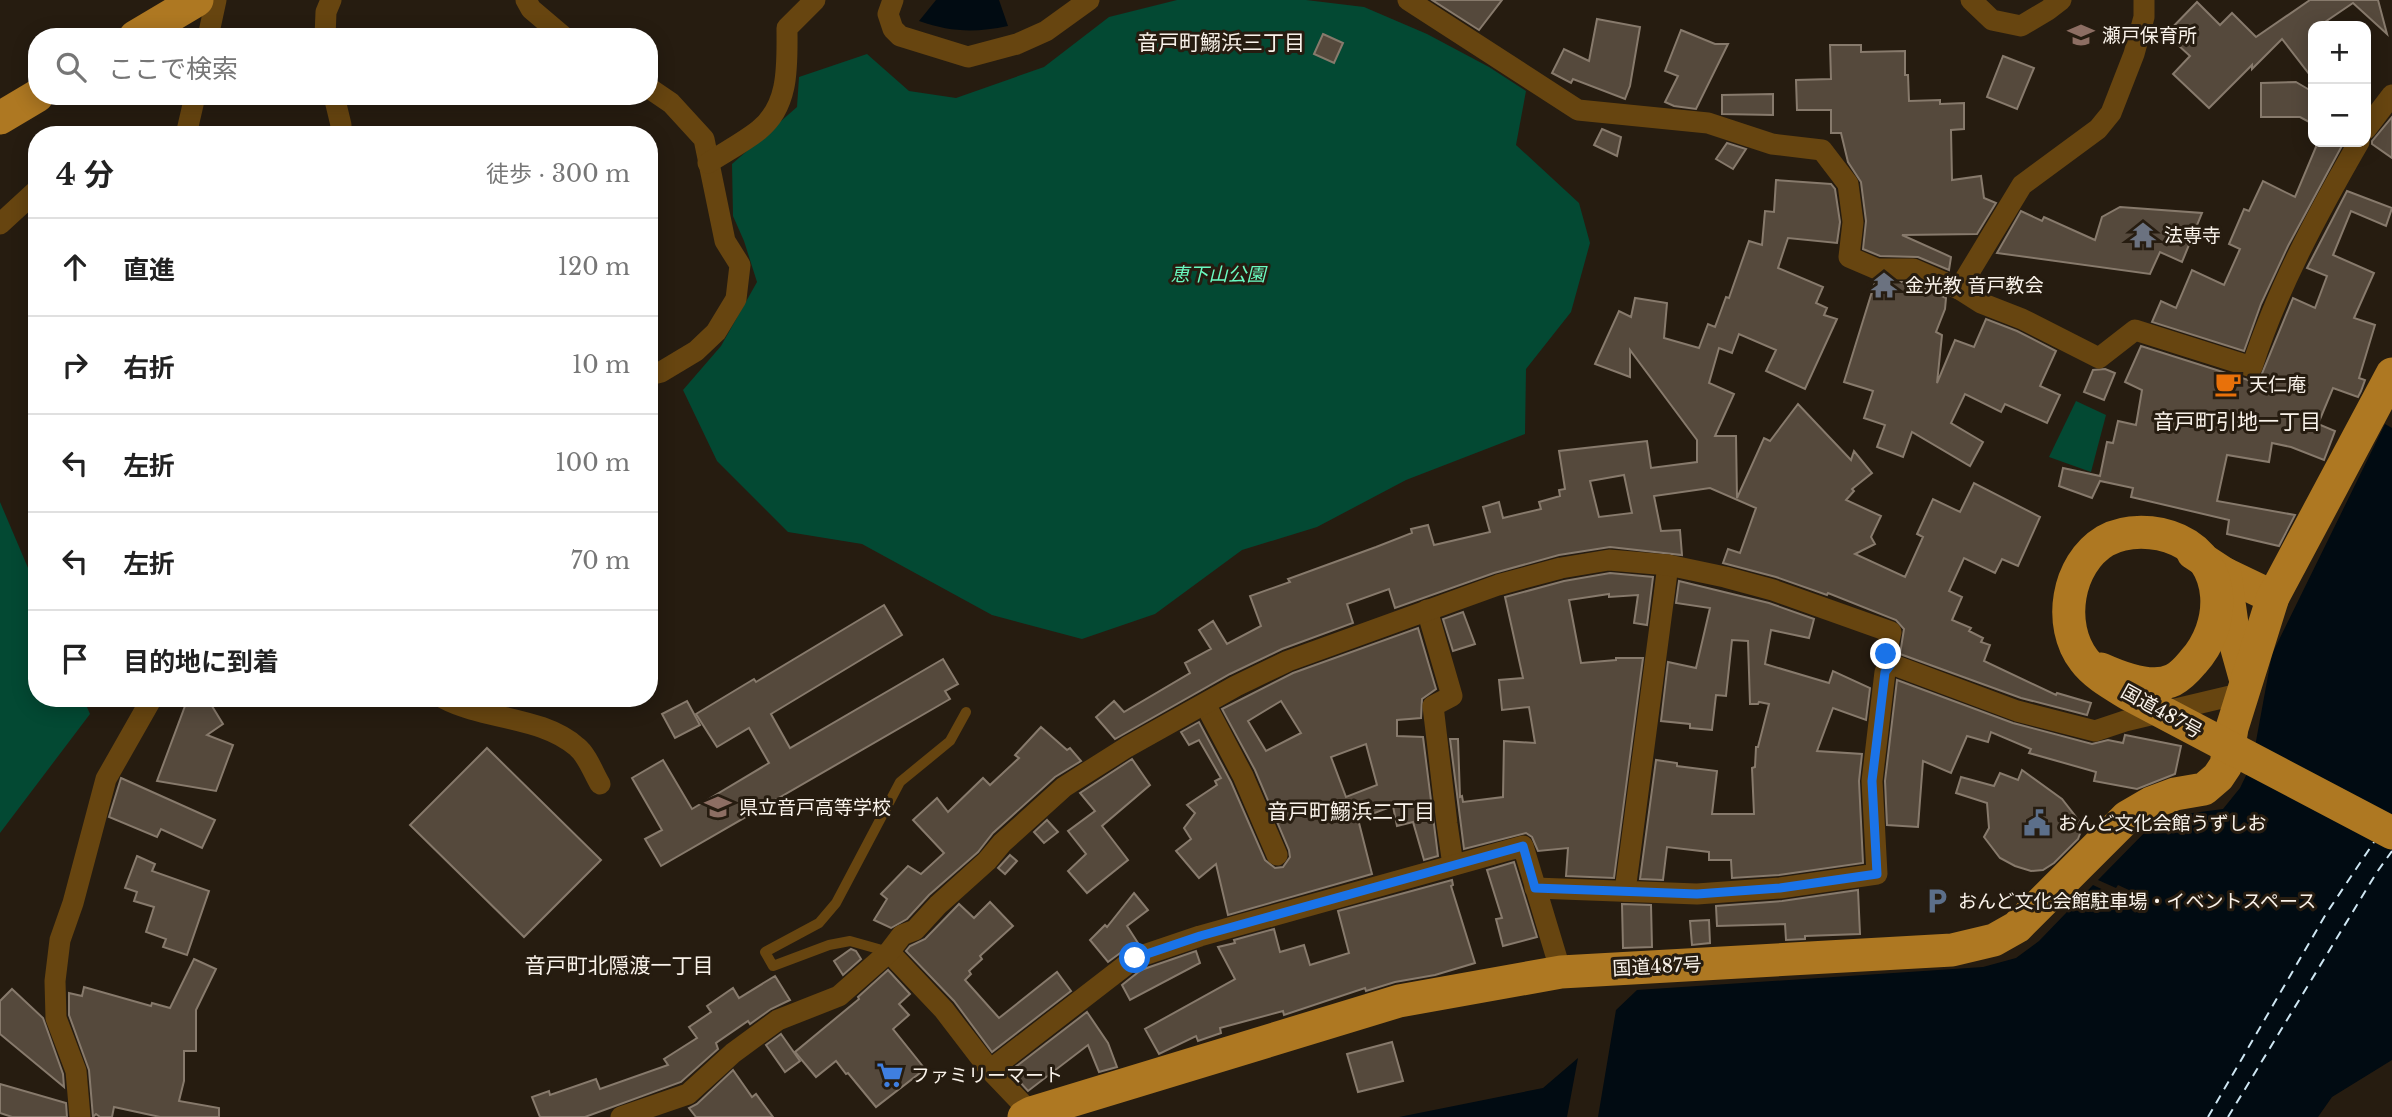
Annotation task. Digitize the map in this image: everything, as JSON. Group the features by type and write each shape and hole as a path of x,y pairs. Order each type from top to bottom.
{"highway":[{"path":"150,28 197,0"},
{"path":"0,117 28,101"},
{"name":"国道487号","path":"1027,1115 1399,1001 1561,972 1952,950 1994,940 2017,926 2041,905 2127,817 2151,803 2175,794 2204,789 2218,777 2226,765 2232,728 2273,597 2392,374"},
{"name":"国道487号","path":"2273,597 2225,574 2206,559 2179,545 2151,537 2127,540 2106,547 2094,557 2080,578 2075,609 2078,640 2088,657 2101,669 2119,677 2143,683 2172,680 2187,669 2201,653 2216,618 2218,597 2211,573 2197,554 2178,540 2151,532 2128,533 2105,541 2089,555 2077,574 2070,597 2068,620 2083,660 2099,675 2130,695 2392,834"},
{"path":"2225,574 2244,687"}],"street":[{"path":"210,28 216,0"},
{"path":"325,28 326,12 331,0"},
{"path":"526,0 531,9 553,28"},
{"path":"708,163 760,129 778,108 787,76 787,28 815,0"},
{"path":"893,0 888,15 893,29 900,36 968,57 1017,44 1046,31 1089,0"},
{"path":"1408,0 1578,110 1708,123 1772,144 1822,150 1848,184 1853,222 1849,257 1877,269 1913,269 2099,358 2135,330 2252,367 2266,323 2356,147"},
{"path":"1971,0 1992,20 2021,26 2061,0"},
{"path":"1959,289 2022,185 2098,129 2111,113 2134,54 2144,17 2144,0"},
{"path":"658,94 671,103 704,139 725,241 740,265 736,299 716,332 696,351 658,373"},
{"path":"2371,122 2392,95"},
{"path":"188,126 193,105"},
{"path":"336,105 341,126"},
{"path":"0,225 28,199"},
{"path":"621,1117 688,1094 733,1052 778,1020 839,996 889,952 902,935 915,930 938,905 987,861 1002,843 1064,787 1127,747 1288,661 1498,585 1561,568 1609,559 1668,565 1773,590 1891,632 1886,654 1891,664 2017,711 2095,731 2244,687"},
{"path":"1625,891 1668,565"},
{"path":"1427,610 1452,696 1433,706 1453,865"},
{"path":"1535,888 1697,894 1780,888 1877,874 1872,781 1885,672 1891,664"},
{"path":"1205,704 1243,776 1277,855"},
{"path":"80,1117 76,1071 56,1018 55,981 60,940 73,903 106,779 147,707"},
{"path":"459,707 554,731 579,748 600,784"},
{"path":"990,1070 1135,958 1200,936 1523,846 1561,972"},
{"path":"889,952 944,1010 1027,1115"}],"lane":[{"path":"889,952 850,941 829,945 773,966 765,952 819,923 836,903 900,782 950,741 966,712"}],"green space":[{"name":"恵下山公園","path":"1177,0 1306,0 1364,7 1427,34 1489,67 1526,91 1516,145 1579,203 1590,243 1571,312 1526,369 1525,434 1406,480 1317,527 1242,550 1155,614 1082,639 992,615 862,544 788,532 717,461 683,390 721,346 757,282 733,216 732,164 797,107 799,77 867,54 909,91 956,98 1044,67 1109,17"},
{"path":"2076,401 2106,415 2091,472 2049,457"},
{"path":"0,502 28,568 28,707 87,707 90,714 0,833"}],"shaded area":[{"path":"936,0 999,0 1008,26 963,30 919,21"},
{"path":"2385,424 2392,428 2392,1060 2332,1097 2318,1117 1598,1117 1616,1010 1637,990 1983,967 2016,958 2039,941 2093,885 2112,894 2110,898 2138,911 2144,897 2118,885 2116,888 2098,880 2150,827 2170,816 2223,809 2240,788 2252,763 2272,654"},
{"path":"1578,1058 1567,1117 1399,1117 1543,1088"}],"building":[{"path":"1432,0 1502,0 1479,30"},
{"path":"2310,0 2378,0 2387,34 2353,3 2326,21 2308,21 2308,73 2282,39 2209,108 2173,74 2190,56 2166,34 2197,2 2220,25 2232,13 2256,37"},
{"path":"1597,19 1640,27 1630,86 1625,99 1573,79 1571,83 1552,73 1564,49 1589,61"},
{"path":"1681,30 1715,44 1728,44 1696,109 1665,102 1678,76 1665,71"},
{"path":"1323,34 1343,43 1334,63 1314,54"},
{"path":"1830,45 1861,45 1861,52 1905,51 1909,101 1940,100 1940,104 1964,103 1964,129 1951,130 1952,180 1981,176 1984,198 1996,203 1977,234 1902,235 1951,257 1949,270 1918,257 1880,256 1863,249 1866,221 1861,182 1848,162 1841,133 1831,133 1831,110 1797,110 1796,80 1831,79"},
{"path":"2003,56 2034,68 2017,109 1987,97"},
{"path":"2296,82 2308,89 2308,121 2300,117 2261,117 2261,83"},
{"path":"1773,94 1773,115 1722,114 1722,95"},
{"path":"2392,117 2392,158 2372,144 2372,141"},
{"path":"1602,129 1621,137 1617,156 1594,145"},
{"path":"1727,143 1746,149 1733,169 1716,159"},
{"path":"2316,147 2341,147 2288,246 2261,304 2244,351 2152,322 2161,301 2176,308 2192,270 2224,285 2240,249 2229,244 2244,209 2249,211 2263,181 2295,197"},
{"path":"1776,180 1831,184 1835,189 1840,222 1837,243 1788,238 1778,268 1823,287 1816,303 1827,308 1824,315 1837,319 1805,389 1766,371 1776,350 1739,334 1732,353 1719,348 1709,383 1734,394 1715,436 1736,436 1737,498 1764,438 1770,441 1798,404 1851,460 1854,451 1872,473 1852,489 1854,491 1846,500 1881,516 1871,537 1875,544 1855,554 1905,577 1923,537 1917,534 1933,499 1960,512 1974,483 2040,517 2018,566 2002,559 1995,573 1964,558 1949,591 1962,597 1952,620 1971,628 1969,631 1983,638 1981,642 1990,645 1984,661 2056,695 2057,693 2091,703 2087,715 2021,698 1900,654 1904,629 1896,620 1828,593 1827,595 1776,577 1723,563 1728,549 1740,553 1756,508 1710,488 1654,496 1661,531 1680,530 1682,555 1610,547 1559,555 1494,573 1395,608 1389,589 1347,604 1353,623 1282,649 1230,674 1115,739 1096,717 1114,701 1124,712 1190,673 1185,663 1211,649 1199,630 1213,621 1227,644 1261,626 1250,596 1412,533 1411,529 1428,525 1434,545 1490,532 1483,507 1499,502 1503,518 1541,509 1539,502 1560,496 1559,490 1565,489 1559,451 1647,441 1651,468 1697,462 1697,440 1630,350 1630,377 1595,364 1619,311 1631,317 1635,298 1667,303 1664,338 1699,348 1708,324 1715,327 1726,297 1729,298 1749,241 1762,245 1765,211 1774,212","holes":["1624,475 1632,513 1599,517 1590,481"]},
{"path":"2347,191 2392,208 2386,226 2351,211 2333,255 2374,273 2354,318 2375,325 2359,378 2365,380 2361,391 2358,397 2333,388 2318,424 2335,431 2324,460 2291,447 2272,443 2269,462 2227,455 2217,501 2295,515 2279,546 2227,534 2229,520 2131,497 2133,488 2100,481 2092,498 2059,486 2063,468 2100,476 2107,442 2113,443 2118,421 2136,425 2142,390 2125,382 2141,346 2248,380 2261,376 2293,298 2315,308 2327,276 2307,268"},
{"path":"2120,207 2202,213 2182,262 2160,252 2150,274 1997,253 2021,211 2042,221 2044,217 2095,240 2102,217"},
{"path":"1875,282 1910,282 1946,298 1945,309 1936,332 1942,335 1937,383 1955,340 1974,347 1986,319 2056,351 2040,386 2060,395 2047,423 2005,404 2001,412 1965,394 1951,423 1983,442 1970,466 1912,432 1903,457 1877,447 1885,425 1864,418 1873,391 1844,382"},
{"path":"2105,369 2115,373 2104,400 2084,392 2093,370"},
{"path":"1610,573 1653,577 1647,625 1634,623 1638,595 1609,597 1609,594 1569,600 1581,663 1616,658 1643,658 1614,878 1566,876 1568,848 1538,851 1532,837 1526,833 1464,849 1450,739 1458,739 1460,797 1462,796 1463,802 1503,797 1504,741 1535,743 1529,707 1502,710 1499,680 1523,678 1505,597 1564,581"},
{"path":"1679,581 1769,603 1814,619 1809,638 1771,630 1765,664 1829,683 1833,671 1870,688 1866,720 1833,708 1817,751 1862,754 1859,781 1863,863 1779,875 1732,878 1731,860 1709,860 1709,852 1667,847 1663,880 1640,879 1656,760 1677,763 1677,766 1717,771 1712,814 1754,814 1752,768 1755,767 1756,747 1769,704 1750,704 1748,641 1732,640 1726,696 1716,695 1712,730 1661,721 1668,662 1696,668 1710,608 1676,603"},
{"path":"884,605 902,635 771,714 790,748 943,659 958,684 945,691 950,699 661,866 645,839 662,830 632,778 663,760 692,809 769,763 749,728 717,747 696,714 754,679 756,682"},
{"path":"1463,612 1475,644 1453,651 1443,619"},
{"path":"1418,628 1436,689 1422,699 1421,718 1397,720 1397,736 1423,737 1438,856 1424,860 1413,822 1397,826 1393,806 1358,819 1372,874 1228,915 1216,864 1199,878 1176,851 1191,839 1184,828 1195,813 1187,805 1217,785 1215,781 1221,778 1199,740 1189,745 1181,732 1199,722 1231,782 1265,860 1275,868 1283,867 1290,857 1289,850 1255,770 1222,709 1293,673","holes":["1281,701 1301,733 1266,751 1248,721","1366,744 1377,785 1346,797 1331,757"]},
{"path":"1897,680 2013,723 2092,744 2108,740 2123,743 2125,735 2181,746 2175,774 2137,789 2094,781 2096,772 2029,753 2031,749 1991,732 1988,742 1967,736 1951,773 1923,761 1918,827 1887,825 1885,781"},
{"path":"687,701 700,725 675,738 662,714"},
{"path":"185,707 213,707 223,724 207,735 233,745 216,791 157,781"},
{"path":"1041,727 1067,750 1070,748 1081,761 1055,777 993,833 978,852 929,895 907,919 891,928 874,920 887,899 881,894 908,866 921,874 944,853 913,820 937,798 948,812 983,778 990,785 1019,758 1015,755"},
{"path":"487,748 601,860 524,937 410,825"},
{"path":"1132,759 1150,785 1102,826 1128,860 1087,893 1068,871 1086,854 1068,831 1095,811 1080,793"},
{"name":"おんど文化会館うずしお","path":"2022,770 2062,799 2083,826 2078,839 2043,870 2031,871 2000,858 1984,837 1989,828 1987,803 1956,793 1961,777 1994,786 2000,773 2018,780"},
{"path":"121,778 215,820 202,848 161,829 157,837 109,817"},
{"path":"1047,820 1058,832 1044,843 1034,832"},
{"path":"1010,855 1017,861 1005,874 998,868"},
{"path":"137,856 155,864 152,871 209,891 187,955 163,947 166,939 146,932 154,907 134,901 137,892 125,888"},
{"path":"1514,862 1537,937 1503,946 1496,919 1502,918 1487,870"},
{"path":"1452,880 1451,886 1475,963 1366,991 1365,988 1284,1015 1283,1011 1220,1028 1221,1033 1198,1041 1196,1036 1159,1054 1145,1029 1235,979 1218,947 1274,929 1280,952 1304,945 1310,965 1349,953 1338,911"},
{"path":"1858,890 1860,934 1805,936 1805,939 1786,940 1785,924 1717,926 1716,906 1782,901"},
{"path":"1134,893 1148,910 1127,926 1138,943 1108,962 1090,940 1105,925 1107,927"},
{"path":"990,902 1013,926 980,956 982,959 969,971 971,974 965,980 999,1018 1057,972 1071,991 992,1052 954,1001 906,951 925,939 959,904 974,918"},
{"path":"1622,904 1651,905 1652,947 1623,948"},
{"path":"1709,920 1710,943 1692,945 1690,921"},
{"path":"851,949 856,951 861,959 843,975 834,961"},
{"path":"1196,951 1200,963 1130,1000 1122,985 1141,970"},
{"path":"194,959 216,969 196,1010 196,1051 184,1051 184,1081 179,1101 219,1108 219,1117 160,1117 114,1107 112,1117 100,1117 96,1114 93,1117 89,1070 69,1015 69,993 82,996 84,987 151,1006 152,1003 170,1008"},
{"path":"888,970 910,994 899,1004 909,1015 893,1029 925,1069 876,1107 836,1061 816,1077 795,1052 859,999 858,997"},
{"path":"775,976 790,1000 750,1024 748,1021 716,1043 718,1049 681,1082 585,1117 540,1117 532,1097 549,1091 550,1095 596,1079 600,1089 668,1065 664,1059 697,1038 689,1027 711,1012 707,1006 733,988 739,998"},
{"path":"12,989 43,1018 63,1074 64,1087 0,1034 0,1001"},
{"path":"1087,1012 1108,1043 1117,1067 1099,1072 1088,1045 1028,1091 1010,1071"},
{"path":"781,1034 800,1061 785,1072 766,1045"},
{"path":"1392,1042 1403,1081 1358,1092 1347,1054"},
{"path":"733,1070 752,1097 756,1094 773,1117 696,1117 689,1108 697,1104"},
{"path":"0,1084 66,1103 67,1117 12,1117 0,1113"}],"ferry route":[{"path":"2208,1117 2326,914 2374,842"},
{"path":"2228,1117 2392,851"}],"place":[{"name":"瀬戸保育所","path":"2081,35"},
{"name":"法専寺","path":"2143,235"},
{"name":"金光教 音戸教会","path":"1884,285"},
{"name":"天仁庵","path":"2228,384"},
{"name":"県立音戸高等学校","path":"718,807"},
{"name":"おんど文化会館うずしお","path":"2037,823"},
{"name":"おんど文化会館駐車場・イベントスペース","path":"1937,901"},
{"name":"ファミリーマート","path":"890,1075"}],"district":[{"name":"音戸町鰯浜三丁目","path":"1221,43"},
{"name":"音戸町引地一丁目","path":"2237,422"},
{"name":"音戸町鰯浜二丁目","path":"1351,812"},
{"name":"音戸町北隠渡一丁目","path":"619,966"}],"route":[{"path":"1135,958 1200,936 1523,846 1535,888 1697,894 1780,888 1877,874 1872,781 1885,672 1891,664 1886,654"}]}
